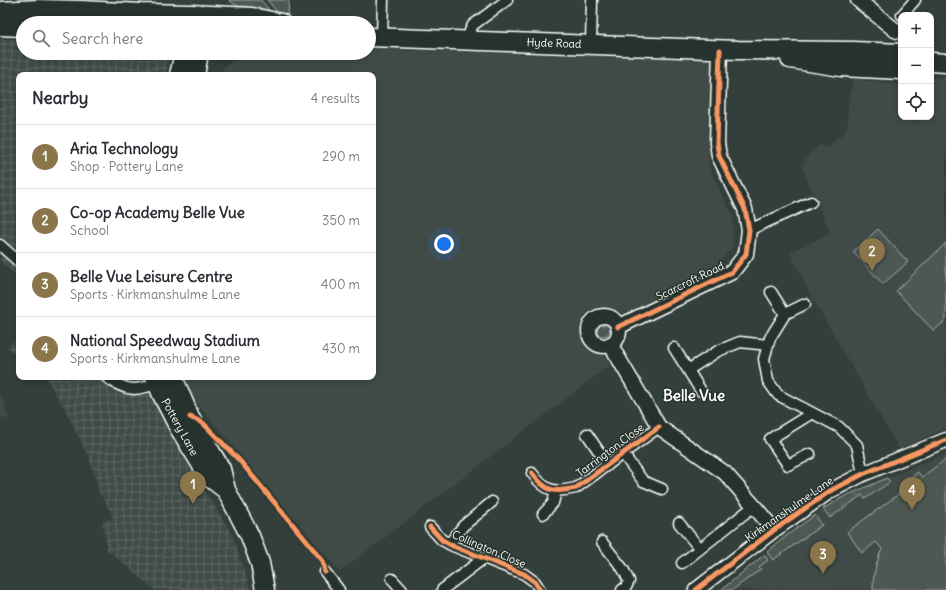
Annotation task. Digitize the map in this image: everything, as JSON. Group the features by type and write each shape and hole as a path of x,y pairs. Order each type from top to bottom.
{"highway":[{"path":"220,0 227,8 238,16"},
{"path":"0,11 38,4 81,10 142,13 160,10 167,7 193,13"},
{"path":"81,10 100,16"},
{"path":"159,16 193,13 238,16"},
{"path":"0,26 16,27"},
{"name":"Hyde Road","path":"376,37 720,50 853,51 898,61"},
{"name":"Hyde Road","path":"738,50 840,67 898,61"},
{"path":"935,59 946,70"},
{"path":"176,60 190,69 201,60"},
{"name":"Pottery Lane","path":"165,380 190,417 221,469 226,490 255,548 260,563 265,590"}],"street":[{"path":"376,37 383,0"},
{"path":"469,41 470,31 473,25 507,0"},
{"path":"591,45 592,0"},
{"path":"858,0 898,24"},
{"path":"906,12 915,0"},
{"name":"Scarcroft Road","path":"618,327 732,272 746,254 749,230 745,209 719,156 717,143 720,50"},
{"path":"749,230 812,202"},
{"path":"0,245 16,259"},
{"path":"771,292 785,314"},
{"path":"805,304 785,314 770,338 764,359 768,381 778,395 839,427 857,445 863,474"},
{"path":"599,316 613,319 618,327 619,332 617,337 610,344 601,346 592,341 589,327 591,322 599,316"},
{"path":"688,370 718,352 740,342 768,345"},
{"path":"610,344 659,427 725,473 774,530"},
{"path":"674,348 701,391"},
{"path":"110,380 117,385 130,390 150,386 162,380"},
{"path":"810,454 788,465 770,439 812,413"},
{"name":"Tarrington Close","path":"556,490 564,491 576,488 659,427"},
{"path":"587,434 608,465"},
{"name":"Kirkmanshulme Lane","path":"696,590 774,530 830,491 863,474 946,440"},
{"path":"623,454 643,481 662,489"},
{"path":"532,474 540,483 551,490 556,490 553,503 543,514"},
{"path":"449,544 463,526 492,502"},
{"path":"682,562 754,506"},
{"path":"679,523 700,549"},
{"name":"Collington Close","path":"430,528 442,540 449,544 524,574 534,582 540,590"},
{"path":"602,542 623,569 629,581 626,587 622,590"},
{"path":"443,590 484,558"},
{"path":"325,572 335,588"},
{"path":"392,579 402,590"}],"shaded area":[{"path":"0,39 16,39 16,60 168,60 167,72 16,72 16,275 0,261"},
{"path":"376,49 711,60 709,168 733,217 734,246 713,268 676,293 628,311 619,313 602,308 591,310 586,314 582,319 581,324 583,339 590,348 602,353 610,365 340,572 192,398 187,388 187,380 376,380 376,72 219,72 233,60 376,60"},
{"path":"946,77 946,428 899,449 808,290 790,252 831,233 801,166 811,152 819,145 829,147 836,138 843,135 848,123 848,107 853,79 898,85 898,120 934,120 934,78"},
{"path":"16,338 16,355 8,347"},
{"path":"48,380 148,380 189,466 232,534 251,590 155,590 107,550 102,521 113,519 99,492 90,460 67,413"},
{"path":"0,391 9,418 0,418"},
{"path":"946,454 946,590 721,590 786,536 828,506 863,488"}],"green space":[{"path":"229,0 261,0 270,11 238,6"},
{"path":"267,0 289,0 288,15 277,12"},
{"path":"878,229 908,262 883,284 853,252"},
{"path":"946,243 946,320 934,331 896,291"},
{"path":"600,322 606,322 610,326 610,332 606,336 600,336 596,332 596,326"},
{"path":"946,459 946,590 873,590 875,569 882,549 876,542 862,553 847,532 907,488 904,483 918,472 922,477"},
{"path":"887,478 890,482 865,499 862,495 830,518 823,509 843,497"},
{"path":"815,515 822,525 773,560 767,552"},
{"path":"764,555 768,560 759,567 761,569 732,590 721,590"}],"cycle path":[{"path":"618,327 732,272 746,254 749,230 745,209 719,156 717,143 720,50"},
{"path":"190,417 203,423 240,461 323,561 325,572"},
{"path":"532,473 542,484 551,490 576,488 659,427"},
{"path":"696,590 774,530 830,491 863,474 946,440"},
{"path":"430,527 442,540 453,546 524,574 535,582 540,590"}],"place":[{"name":"Co-op Academy Belle Vue","path":"872,271"},
{"name":"Aria Technology","path":"193,504"},
{"name":"National Speedway Stadium","path":"912,510"},
{"name":"Belle Vue Leisure Centre","path":"823,574"}],"district":[{"name":"Belle Vue","path":"694,395"}]}
